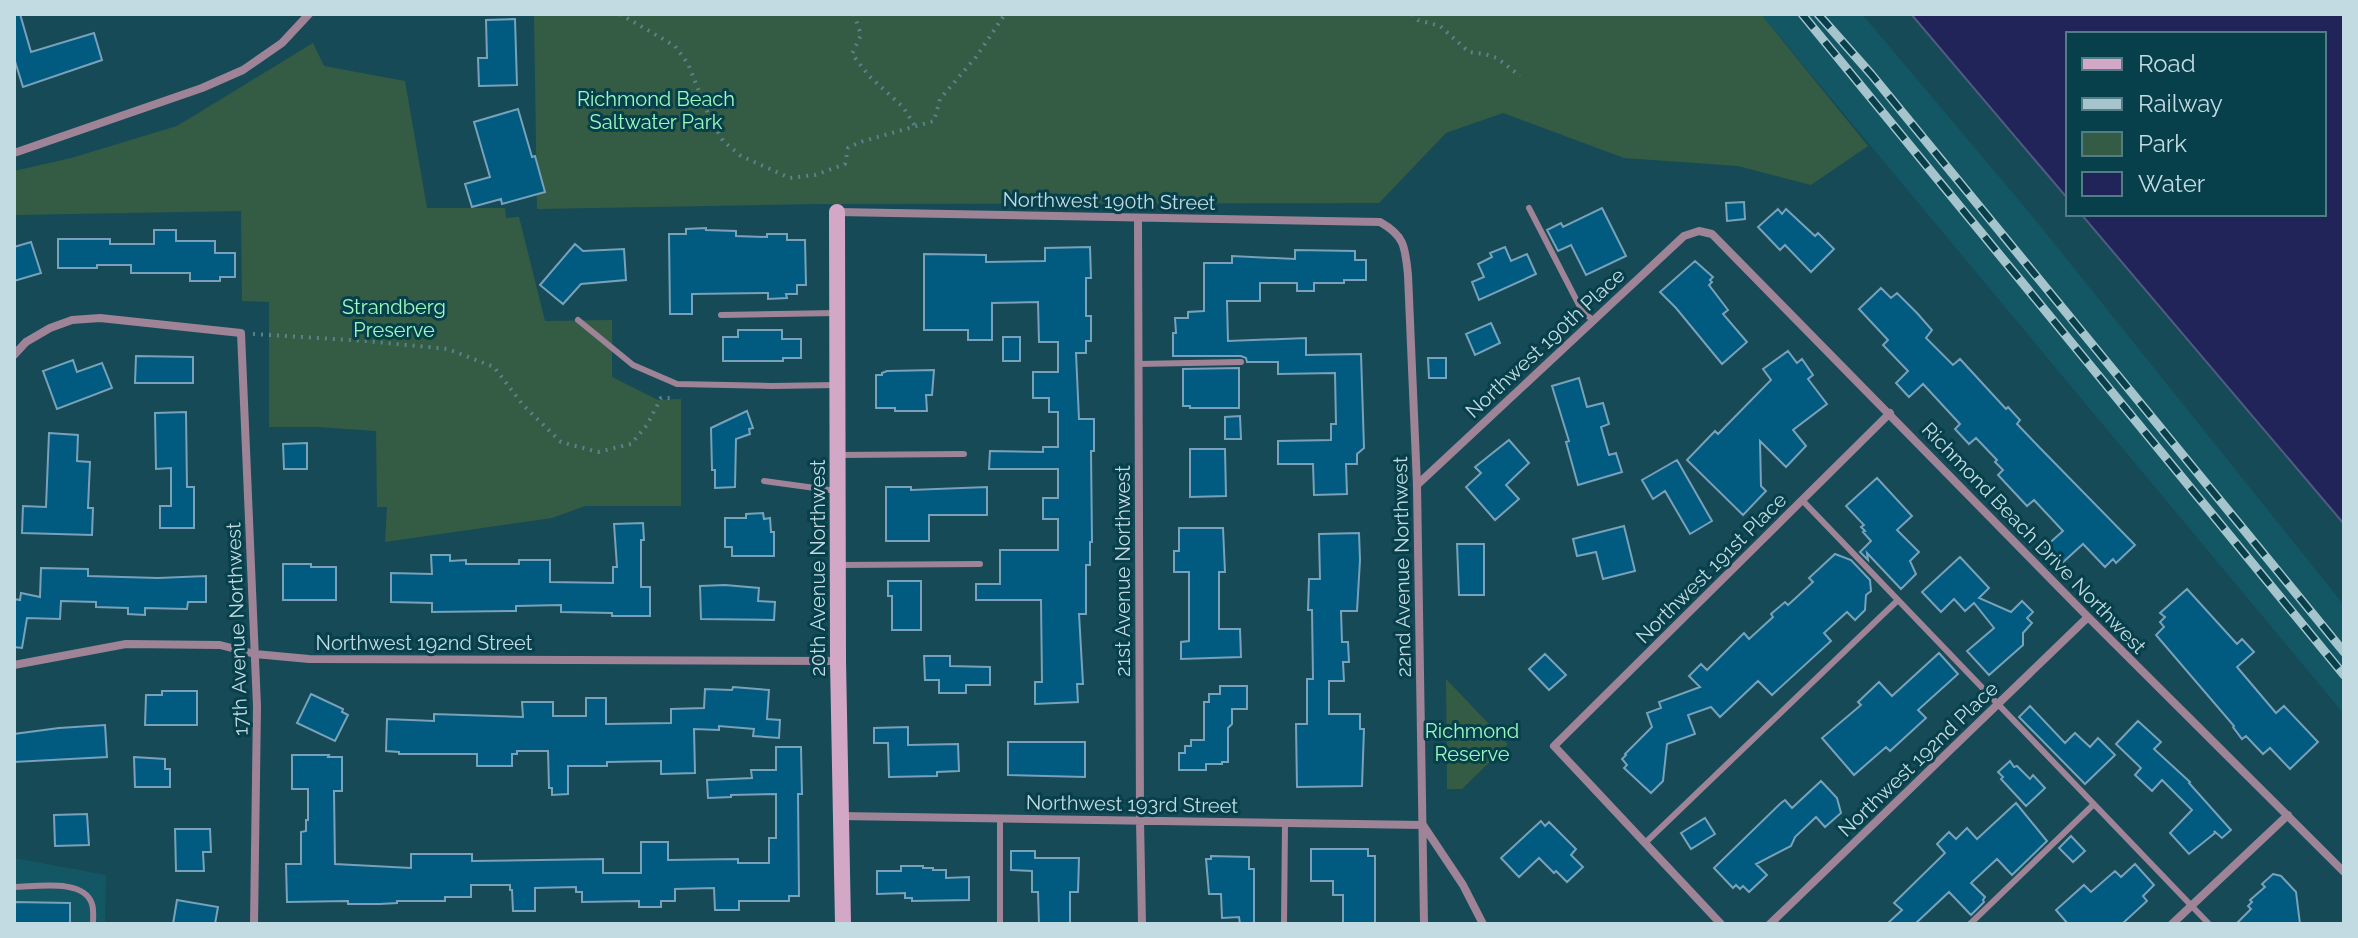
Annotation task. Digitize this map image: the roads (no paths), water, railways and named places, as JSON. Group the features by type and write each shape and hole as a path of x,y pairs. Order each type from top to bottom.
{"street":[{"path":"14,153 202,88 243,70 282,43 309,14"},
{"name":"Northwest 190th Street","path":"837,212 1380,222"},
{"name":"20th Avenue Northwest","path":"837,212 838,661 843,924"},
{"name":"21st Avenue Northwest","path":"1138,218 1142,924"},
{"name":"22nd Avenue Northwest","path":"1380,222 1396,231 1405,247 1417,485 1424,924"},
{"name":"Northwest 190th Place","path":"1417,485 1684,236 1699,231"},
{"name":"Richmond Beach Drive Northwest","path":"1699,231 1712,234 2088,617 2344,872"},
{"name":"17th Avenue Northwest","path":"14,355 26,342 72,320 100,318 241,333 257,706 254,924"},
{"name":"Northwest 191st Place","path":"1645,843 1554,746 1890,413"},
{"name":"Northwest 192nd Place","path":"1770,924 2088,617"},
{"name":"Northwest 192nd Street","path":"14,665 126,644 220,645 285,658 325,659 838,661"},
{"path":"2172,924 2288,815"},
{"name":"Northwest 193rd Street","path":"840,816 1423,825"},
{"path":"1423,825 1463,885 1483,924"},
{"path":"1645,843 1721,924"}],"lane":[{"path":"1529,208 1579,305 1593,320"},
{"path":"721,315 837,313"},
{"path":"578,320 633,365 677,384 837,385"},
{"path":"1138,364 1241,362"},
{"path":"837,455 964,454"},
{"path":"764,481 837,491"},
{"path":"1802,500 2209,924"},
{"path":"838,565 980,564"},
{"path":"1645,843 1898,600"},
{"path":"1970,924 2094,804"},
{"path":"1000,819 1000,924"},
{"path":"1284,924 1285,823"},
{"path":"14,887 71,887 82,892 93,907 93,924"}],"water":[{"path":"1911,14 2344,14 2344,524 2083,216 2326,216 2326,32 2066,32 2066,197"}],"railway":[{"path":"1802,14 2344,675"},
{"path":"1818,14 1871,74 2344,652"}],"park label":[{"name":"Richmond Beach Saltwater Park","path":"656,110"},
{"name":"Strandberg Preserve","path":"394,318"},
{"name":"Richmond Reserve","path":"1472,742"}]}
